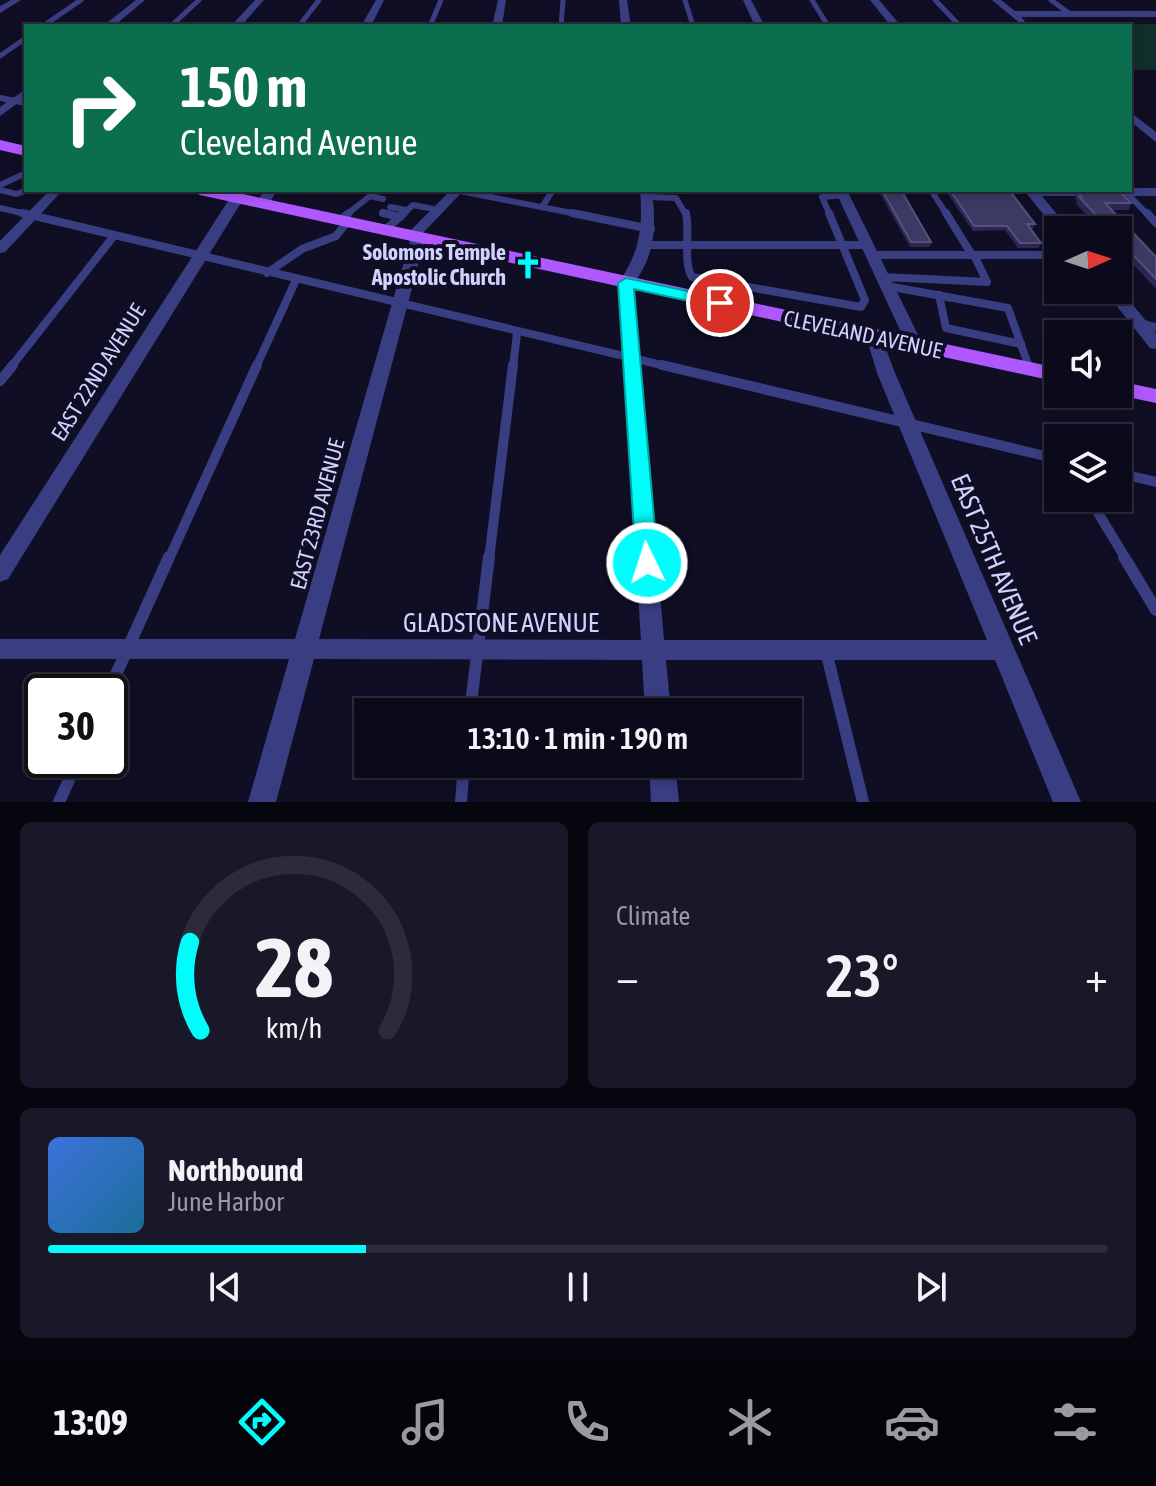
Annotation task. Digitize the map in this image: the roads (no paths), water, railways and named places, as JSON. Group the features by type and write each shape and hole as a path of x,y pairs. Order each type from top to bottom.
{"main road":[{"path":"0,145 24,151"},
{"name":"CLEVELAND AVENUE","path":"209,192 237,198 266,197 347,217 383,222 414,238 626,283 751,299 874,336 1044,372"},
{"path":"1132,391 1156,396"}],"street":[{"path":"0,10 17,0"},
{"path":"111,24 141,0"},
{"path":"238,24 260,0"},
{"path":"367,24 380,0"},
{"path":"497,24 502,0"},
{"path":"623,0 626,24"},
{"path":"747,0 759,24"},
{"path":"874,0 894,24"},
{"path":"996,0 1025,24"},
{"path":"1127,0 1153,14"},
{"path":"1013,14 1153,14"},
{"path":"0,113 20,102"},
{"path":"1132,117 1156,138"},
{"path":"1132,191 1156,192"},
{"path":"0,249 55,192"},
{"name":"EAST 23RD AVENUE","path":"262,802 399,304 414,238 455,192"},
{"path":"842,192 915,345"},
{"path":"1032,192 1052,216"},
{"path":"646,194 651,229 641,263 626,283 657,698"},
{"name":"EAST 22ND AVENUE","path":"0,573 237,198"},
{"path":"1126,304 1148,325 1156,344"},
{"name":"EAST 25TH AVENUE","path":"874,336 886,373 1067,802"},
{"name":"GLADSTONE AVENUE","path":"0,649 1001,650"},
{"path":"663,778 665,802"}],"lane":[{"path":"46,24 81,0"},
{"path":"173,24 199,0"},
{"path":"301,24 319,0"},
{"path":"431,24 441,0"},
{"path":"561,24 563,0"},
{"path":"685,0 692,24"},
{"path":"812,0 827,24"},
{"path":"935,0 958,24"},
{"path":"1051,0 1070,14"},
{"path":"0,56 24,39"},
{"path":"0,98 20,102"},
{"path":"0,187 24,174"},
{"path":"0,187 16,194 24,191"},
{"path":"467,192 651,229"},
{"path":"542,207 552,192"},
{"path":"646,194 671,197 684,207 690,245 687,270 690,275 751,299 861,307 865,300 822,197 842,192"},
{"path":"885,281 989,280 932,192"},
{"path":"1126,192 1156,223"},
{"path":"267,273 295,253 336,236 347,217 370,196 380,202"},
{"path":"393,204 439,210"},
{"path":"0,208 198,258 1044,456"},
{"path":"383,222 400,217 410,208"},
{"path":"347,217 369,210"},
{"path":"383,222 400,217"},
{"path":"0,381 113,237"},
{"path":"646,245 842,245 870,250 1044,255"},
{"path":"116,674 296,280"},
{"path":"885,281 1008,308 1030,370"},
{"path":"939,295 946,328 1021,344"},
{"path":"471,698 517,333"},
{"path":"1132,476 1156,482"},
{"path":"1097,512 1156,610"},
{"path":"826,651 863,802"},
{"path":"59,802 70,778"},
{"path":"461,802 463,778"}],"place":[{"name":"Solomons Temple Apostolic Church","path":"528,265"}]}
